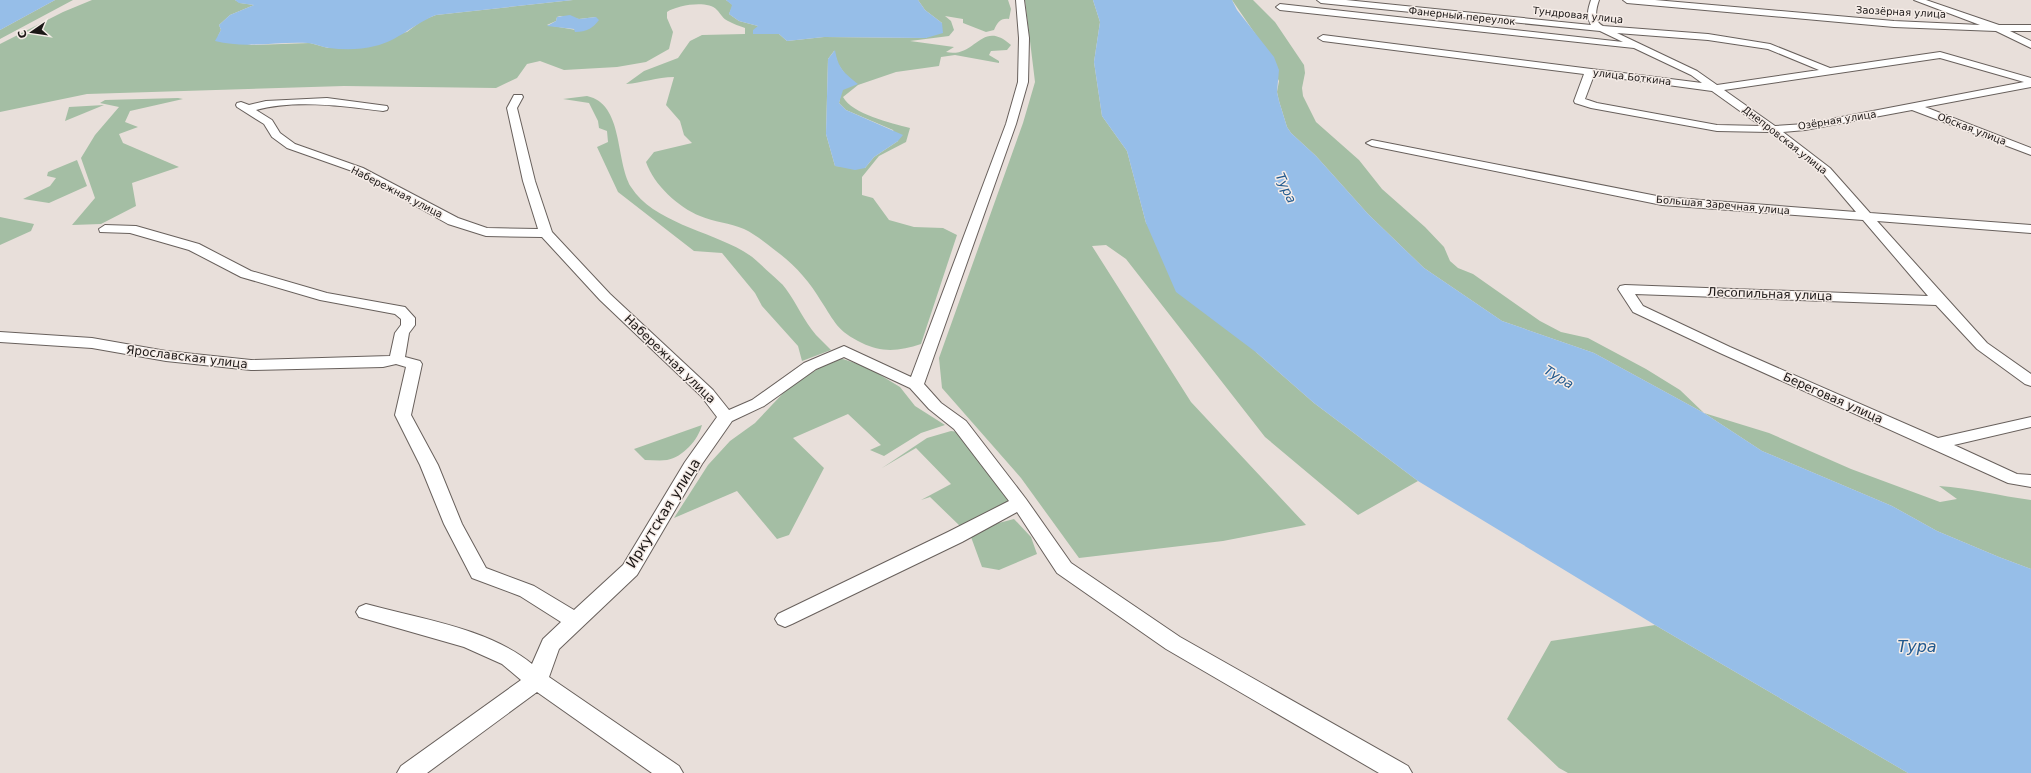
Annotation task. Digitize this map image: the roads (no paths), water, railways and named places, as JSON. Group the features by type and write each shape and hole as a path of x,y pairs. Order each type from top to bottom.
{"street":[{"path":"916,385 1011,124 1023,82 1024,38 1020,0"},
{"name":"Тундровая улица","path":"1321,0 1407,4 1605,29 1698,36 1770,47 1830,70"},
{"name":"Днепровская улица","path":"1595,0 1592,9 1592,20 1596,26 1694,73 1773,129 1826,170 1940,301 1982,346 2031,380"},
{"name":"Заозёрная улица","path":"1627,0 1894,24 2031,28"},
{"path":"1918,0 1998,28 2031,45"},
{"path":"1407,4 1409,21"},
{"name":"Фанерный переулок","path":"1280,7 1642,47"},
{"name":"улица Боткина","path":"1323,38 1715,88 1940,55 2031,82"},
{"name":"Озёрная улица","path":"1590,72 1579,101 1595,106 1717,128 1773,129 1804,127 1914,107 2031,82"},
{"name":"Набережная улица","path":"518,97 512,108 529,181 546,233 605,297 707,393 726,417"},
{"name":"Набережная улица","path":"382,108 327,101 266,104 245,107 268,122 276,135 291,146 359,170 453,221 486,232 546,233"},
{"name":"Обская улица","path":"1914,107 2031,152"},
{"name":"Большая Заречная улица","path":"1372,142 1662,200 2031,229"},
{"path":"2019,147 2031,144"},
{"path":"105,229 131,229 194,246 246,274 325,297 400,310 408,318 408,325 402,333 397,359 414,364 411,384 403,414 429,465 453,524 479,573 527,592 575,621"},
{"name":"Лесопильная улица","path":"1638,309 1625,288 1940,301"},
{"name":"Береговая улица","path":"1638,309 1725,350 2014,479 2031,480"},
{"name":"Ярославская улица","path":"0,337 92,343 166,356 251,365 383,362 397,359"},
{"path":"726,417 758,403 810,366 844,351 916,385 935,406 960,425 1020,503 1064,568 1173,643 1400,773"},
{"name":"Иркутская улица","path":"537,680 550,645 630,570 694,462 726,417"},
{"path":"1937,444 2031,422"},
{"path":"785,619 955,537 1020,503"},
{"path":"366,612 470,640 510,658 537,680 671,773"},
{"path":"409,773 537,680"}],"water":[{"path":"0,0 55,0 0,30"},
{"path":"235,0 573,0 436,15 428,18 383,44 364,48 346,49 329,48 308,43 250,45 215,41 221,30 219,25 230,15 254,5 239,3"},
{"path":"726,0 918,0 925,10 942,23 943,33 926,38 824,37 787,41 779,34 753,34 753,30 758,26 739,21 729,14 732,5"},
{"name":"Тура","path":"1093,0 1232,0 1237,10 1274,57 1279,70 1277,92 1279,101 1287,127 1291,133 1316,156 1368,214 1424,268 1502,321 1594,353 1704,413 1762,451 1892,506 1937,531 2031,569 2031,773 1908,773 1655,625 1418,481 1314,403 1257,353 1176,292 1146,223 1127,151 1102,116 1094,62 1100,22"},
{"path":"570,15 579,19 596,17 599,20 589,29 579,32 575,32 574,29 547,26 556,21 557,17"},
{"path":"835,50 842,70 858,84 843,90 839,103 846,110 903,135 898,141 874,157 865,168 855,170 835,166 826,134 828,59"}]}
